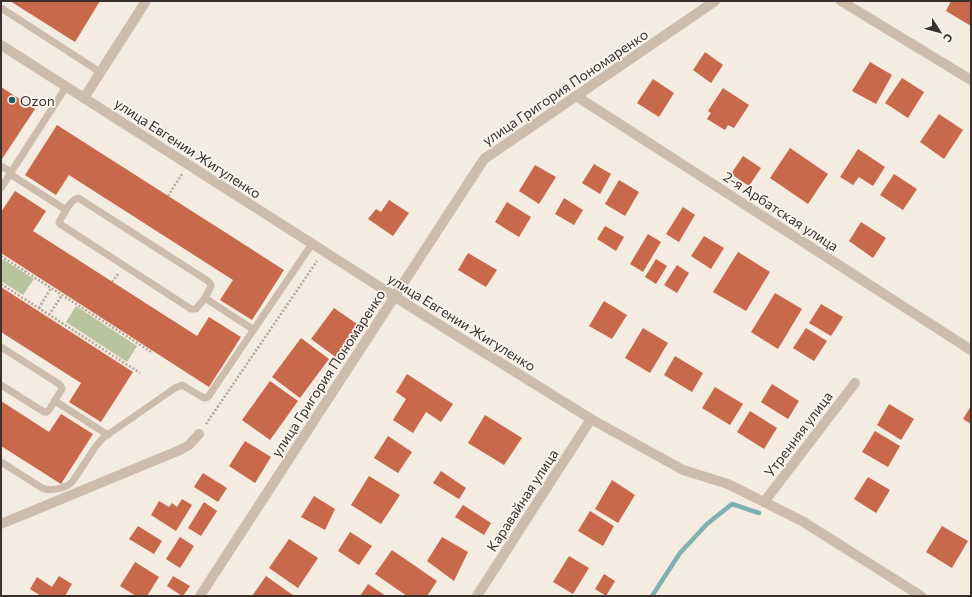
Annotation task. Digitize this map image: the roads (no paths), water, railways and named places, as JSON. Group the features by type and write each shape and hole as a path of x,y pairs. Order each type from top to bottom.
{"street":[{"path":"84,98 146,1"},
{"name":"улица Григория Пономаренко","path":"200,596 484,159 716,1"},
{"path":"841,1 971,80"},
{"name":"улица Евгении Жигуленко","path":"1,45 436,323 591,418 683,470 728,484 802,521 921,596"},
{"name":"2-я Арбатская улица","path":"576,96 971,350"},
{"name":"Утренняя улица","path":"764,502 855,382"},
{"name":"Каравайная улица","path":"477,596 591,418"},
{"path":"1,524 180,450 189,445 199,434"}],"lane":[{"path":"1,8 100,72"},
{"path":"1,188 66,87"},
{"path":"1,166 66,210"},
{"path":"75,199 80,199 208,281 212,286 196,309 191,309 60,224 60,219 66,210 75,199"},
{"path":"1,462 46,490 70,485 100,441 179,386 182,385 204,398 208,397 312,244"},
{"path":"205,298 254,330"},
{"path":"1,347 61,386 62,389 47,412 44,412 1,385"},
{"path":"55,400 108,435"}],"waterway":[{"path":"652,596 680,553 707,524 732,504 759,513"}],"place":[{"name":"Ozon","path":"12,100"}]}
